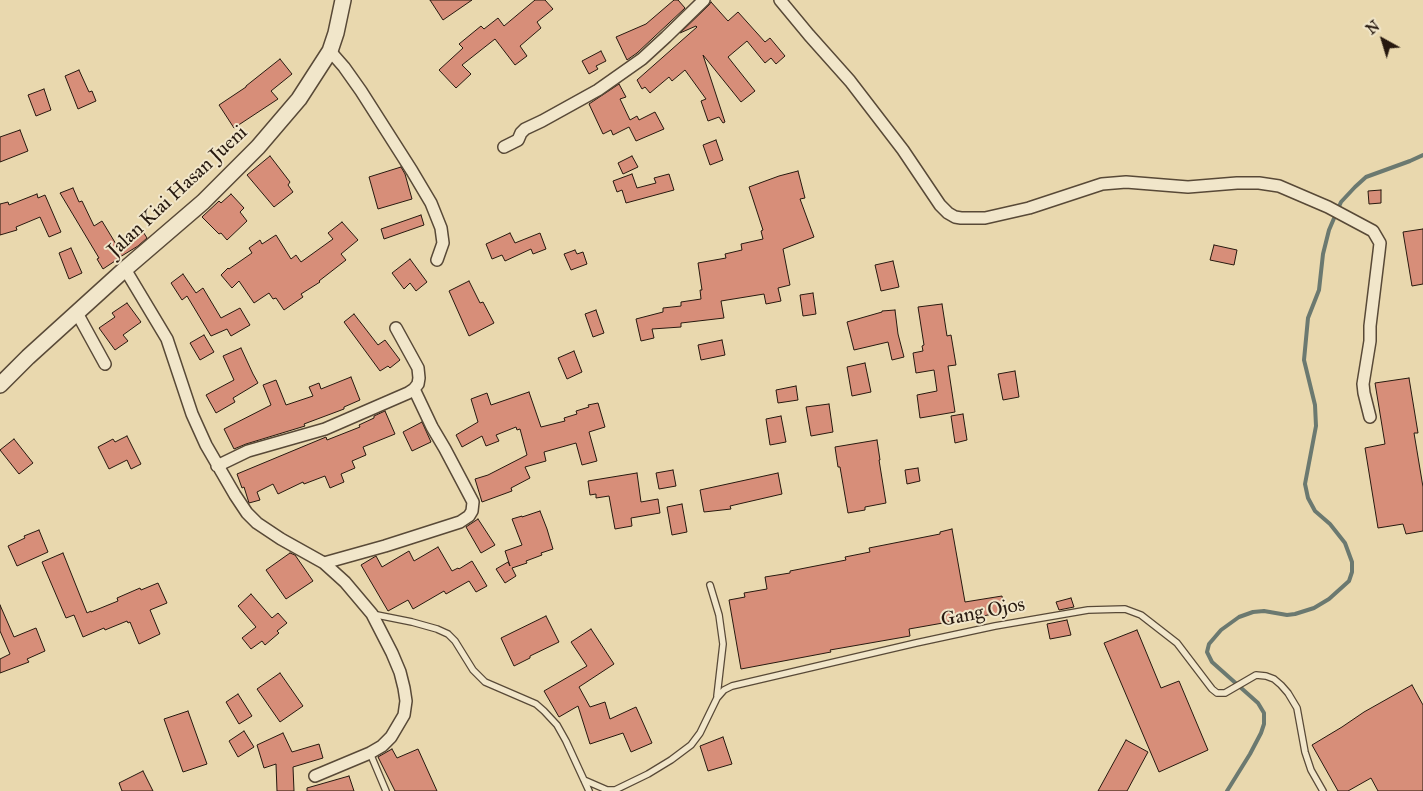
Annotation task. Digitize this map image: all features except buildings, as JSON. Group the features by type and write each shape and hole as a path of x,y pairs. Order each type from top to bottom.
{"street":[{"name":"Jalan Kiai Hasan Jueni","path":"0,385 77,312 203,202 258,147 298,98 330,51 343,0"},
{"path":"504,147 518,140 525,129 598,90 642,59 704,0"},
{"path":"780,0 850,81 903,150 940,205 955,217 984,218 1030,208 1102,184 1126,182 1188,187 1237,183 1279,186 1328,206 1373,230 1380,243 1370,326 1370,341 1363,384 1370,417"},
{"path":"330,51 344,67 361,92 431,203 441,228 443,243 437,260"},
{"path":"125,269 167,339 192,414 206,445 247,513 257,523 281,539 324,563 345,582 372,614 400,672 406,701 404,715 391,737 382,746 370,753 315,776"},
{"path":"77,312 105,364"},
{"path":"217,466 248,451 325,429 414,389 418,384 418,368 396,328"},
{"path":"324,563 460,522 469,516 472,511 473,502 432,427 414,389"}],"lane":[{"path":"584,780 607,790 615,790 672,760 692,745 700,733 717,698 723,644 719,615 710,585"},
{"name":"Gang Ojos","path":"717,698 724,690 732,686 916,643 995,626 1088,610 1125,609 1141,615 1177,643 1217,693 1225,693 1256,675 1274,679 1288,693 1297,708 1305,752 1311,770 1323,791"},
{"path":"372,614 412,622 448,634 455,640 473,670 485,682 536,704 557,725 589,791"},
{"path":"370,753 386,791"}],"waterway":[{"path":"1227,791 1261,733 1264,724 1264,713 1258,703 1212,662 1207,652 1209,644 1221,630 1239,617 1253,612 1264,611 1287,615 1314,608 1329,599 1349,581 1352,572 1352,562 1345,543 1330,524 1315,511 1308,498 1305,484 1316,426 1315,405 1304,360 1308,318 1319,290 1323,254 1329,230 1341,202 1366,177 1423,155"}]}
